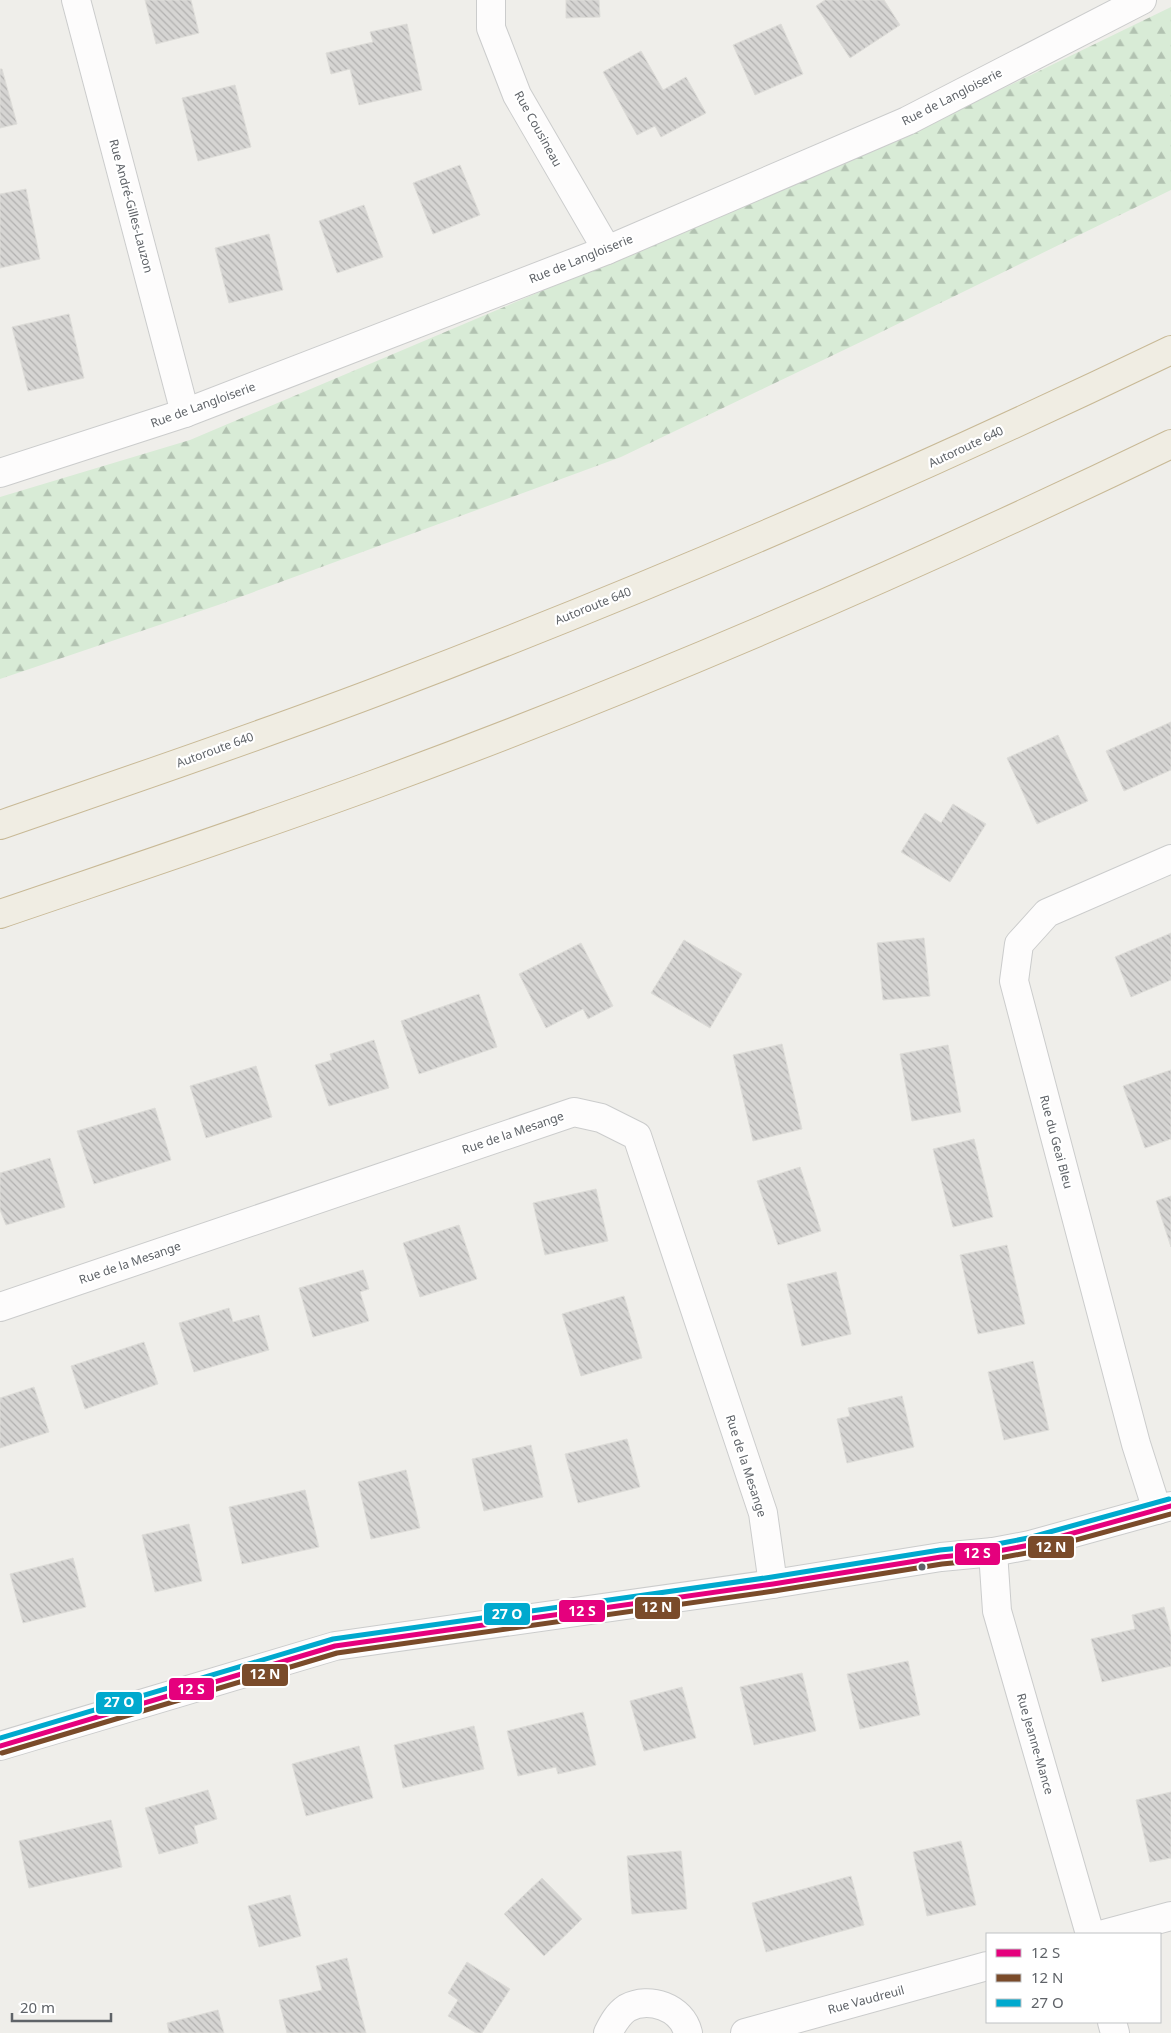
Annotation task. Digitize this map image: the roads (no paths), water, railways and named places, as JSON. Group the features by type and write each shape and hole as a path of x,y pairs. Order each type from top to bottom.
{"highway":[{"name":"Autoroute 640","path":"0,825 353,700 590,608 874,489 1171,350"},
{"path":"0,914 379,783 679,665 978,534 1171,444"}],"street":[{"name":"Rue André-Gilles-Lauzon","path":"76,0 185,413"},
{"name":"Rue Cousineau","path":"491,0 491,28 517,95 607,250"},
{"name":"Rue de Langloiserie","path":"0,473 185,413 607,250 907,121 1142,0"},
{"name":"Rue du Geai Bleu","path":"1164,1508 1133,1435 1014,981 1019,944 1047,913 1171,859"},
{"name":"Rue de la Mesange","path":"0,1307 574,1112 602,1118 637,1136 763,1513 774,1584"},
{"path":"0,1746 335,1646 774,1584 941,1557 993,1552 1030,1545 1164,1508"},
{"name":"Rue Jeanne-Mance","path":"993,1552 997,1611 1090,1933"},
{"path":"1108,1933 1171,1916"},
{"name":"Rue Vaudreuil","path":"746,2033 986,1966"},
{"path":"608,2033 615,2019 627,2009 641,2003 660,2004 675,2012 688,2033"}]}
